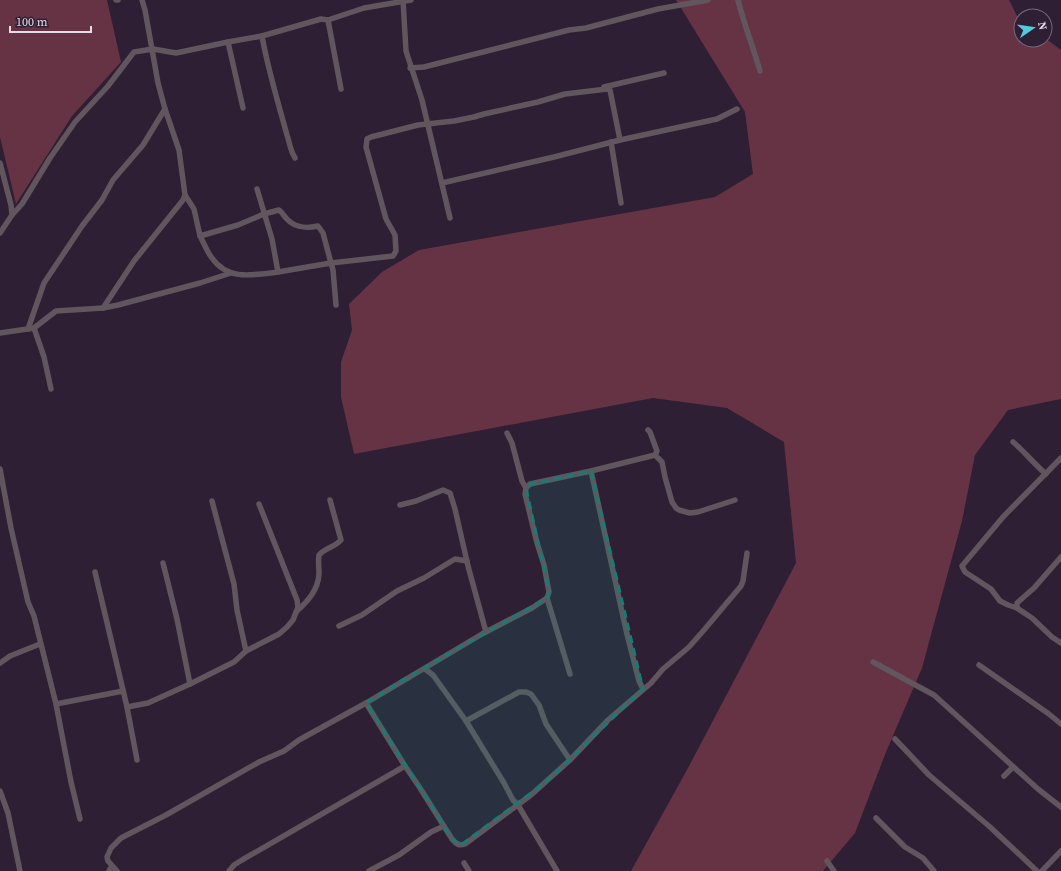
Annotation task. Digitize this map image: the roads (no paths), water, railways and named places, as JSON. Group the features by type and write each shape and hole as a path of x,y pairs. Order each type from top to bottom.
{"street":[{"path":"142,0 164,109 179,150 185,195 194,208 200,236 212,258 222,269 231,274"},
{"path":"0,233 12,215 22,204 74,122 108,86 134,52 153,49 176,53 262,36 321,19 328,20 364,8 411,0"},
{"path":"410,68 424,67 569,30 586,28 658,10 708,0"},
{"path":"738,0 744,24 760,71"},
{"path":"403,1 406,51 410,68 422,100 450,218"},
{"path":"328,20 341,89"},
{"path":"262,36 280,114 288,137 288,143 295,158"},
{"path":"228,42 243,108"},
{"path":"0,333 31,329 56,311 103,308 118,305 231,274 252,275 331,263 393,256 396,251 395,235 386,218 367,154 367,139 418,125 428,125 474,117 565,94 599,89 664,73"},
{"path":"599,89 610,90 620,140"},
{"path":"51,389 44,357 31,329 44,283 82,226 102,200 113,180 143,145 164,109"},
{"path":"442,183 611,142 717,119 737,109"},
{"path":"611,142 621,203"},
{"path":"0,163 2,178 12,215"},
{"path":"257,189 272,239 278,272"},
{"path":"103,308 134,261 183,200 185,195"},
{"path":"200,236 238,225 264,214 279,210 292,224 297,227 312,228 318,226 323,233 333,270 336,305"},
{"path":"648,430 657,451 655,455"},
{"path":"507,433 512,442 522,481 526,488 532,525 544,565 549,592 547,598 570,674"},
{"path":"1013,442 1046,474"},
{"path":"526,488 530,484 655,455"},
{"path":"655,455 662,462 664,477 672,502 679,510 690,513 698,512 735,500"},
{"path":"1061,458 1003,517 962,566 965,572 991,589 1000,600 1032,618 1052,637 1061,643"},
{"path":"0,469 11,528 56,704 71,782 80,819"},
{"path":"591,471 626,630 639,680 643,689"},
{"path":"400,505 416,502 443,490 450,493 486,632"},
{"path":"297,611 311,598 315,591 319,576 320,555 325,550 339,543 341,540 330,500"},
{"path":"212,501 234,584 237,610 246,651"},
{"path":"127,707 148,703 234,662 246,651 283,630 293,620 298,606 259,504"},
{"path":"366,703 404,766 420,788 452,839 457,844 461,845 471,841 546,782 570,760 608,720 651,683 663,669 689,647 741,586 746,567 747,553"},
{"path":"1016,608 1017,603 1034,588 1061,557"},
{"path":"339,626 362,615 397,592 455,559 467,561"},
{"path":"163,563 171,600 177,619 190,684"},
{"path":"95,572 127,707 137,760"},
{"path":"117,871 111,868 107,857 108,853 116,842 121,838 166,816 258,762 284,751 299,740 366,703 406,678 425,669 486,632 532,608 547,598"},
{"path":"0,663 10,656 40,644"},
{"path":"874,662 934,695 1004,757 1013,767 1061,807"},
{"path":"978,665 1061,724"},
{"path":"425,669 433,675 466,721 557,871"},
{"path":"56,704 122,691"},
{"path":"466,721 518,692 526,692 531,694 539,705 546,724 570,760"},
{"path":"895,739 930,775 990,827 1037,871"},
{"path":"229,871 234,865 242,860 404,766"},
{"path":"1004,776 1013,767"},
{"path":"0,791 8,812 20,871"},
{"path":"876,818 905,846 923,858 934,871"},
{"path":"369,871 399,855 431,832 444,826"},
{"path":"1042,871 1061,851"},
{"path":"827,861 834,871"},
{"path":"464,862 469,871"}]}
